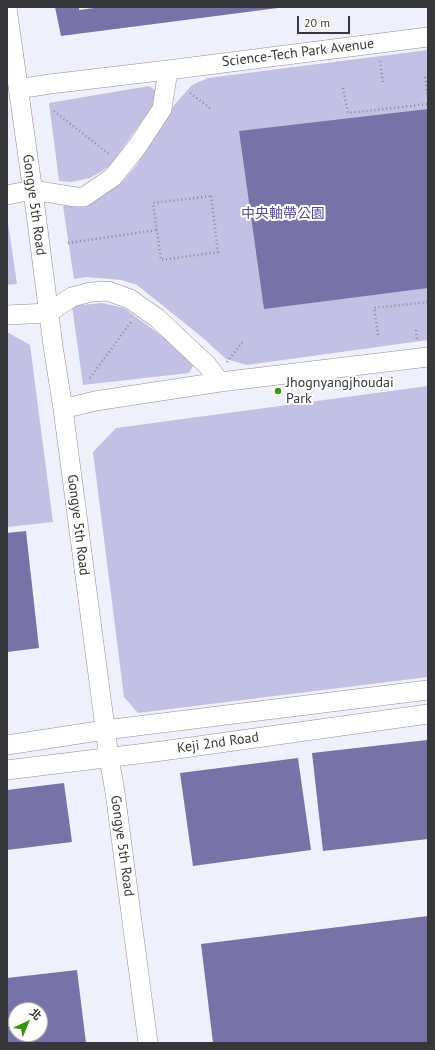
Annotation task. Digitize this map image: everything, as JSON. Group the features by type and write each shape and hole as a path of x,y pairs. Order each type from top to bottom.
{"street":[{"name":"Gongye 5th Road","path":"7,8 44,285 63,409 148,1043"},
{"name":"Science-Tech Park Avenue","path":"18,89 428,37"},
{"path":"7,195 32,190 84,197 113,177 137,147 162,109 168,70"},
{"path":"7,315 48,313 72,297 91,292 108,291 130,299 157,318 207,365 220,382"},
{"path":"63,409 95,401 220,382 428,357"},
{"name":"Keji 2nd Road","path":"7,745 105,730 428,690"},
{"name":"Keji 2nd Road","path":"7,770 109,758 428,714"}],"path":[{"path":"424,77 428,97"},
{"path":"343,88 348,113 428,104"},
{"path":"190,93 210,108"},
{"path":"54,111 111,156"},
{"path":"211,196 218,252 161,260 157,230 153,203 211,196"},
{"path":"68,243 157,230"},
{"path":"378,335 374,308 428,302"},
{"path":"90,378 132,320"},
{"path":"227,363 244,340"}],"green space":[{"name":"中央軸帶公園","path":"428,50 428,340 247,365 226,359 203,338 137,285 121,280 86,277 74,279 63,206 80,204 103,195 123,181 136,166 175,104 192,85 208,78"},
{"path":"149,86 158,92 157,100 110,166 90,178 71,182 59,181 49,103"},
{"path":"7,216 17,284 7,285"},
{"path":"102,303 124,308 190,357 193,366 189,373 83,385 72,306"},
{"path":"7,332 30,345 53,522 7,527"},
{"path":"428,386 428,677 138,713 124,697 93,452 116,428"}],"building":[{"path":"55,7 79,7 79,10 102,7 278,8 61,36"},
{"path":"428,109 428,288 264,309 239,131"},
{"path":"26,531 39,648 7,652 7,533"},
{"path":"427,740 428,839 323,851 312,753"},
{"path":"298,758 311,850 193,866 180,773"},
{"path":"64,783 72,842 7,850 7,790"},
{"path":"428,916 428,1043 213,1043 201,944"},
{"path":"77,970 86,1043 7,1043 7,978"}],"place":[{"name":"Jhognyangjhoudai Park","path":"278,391"}]}
